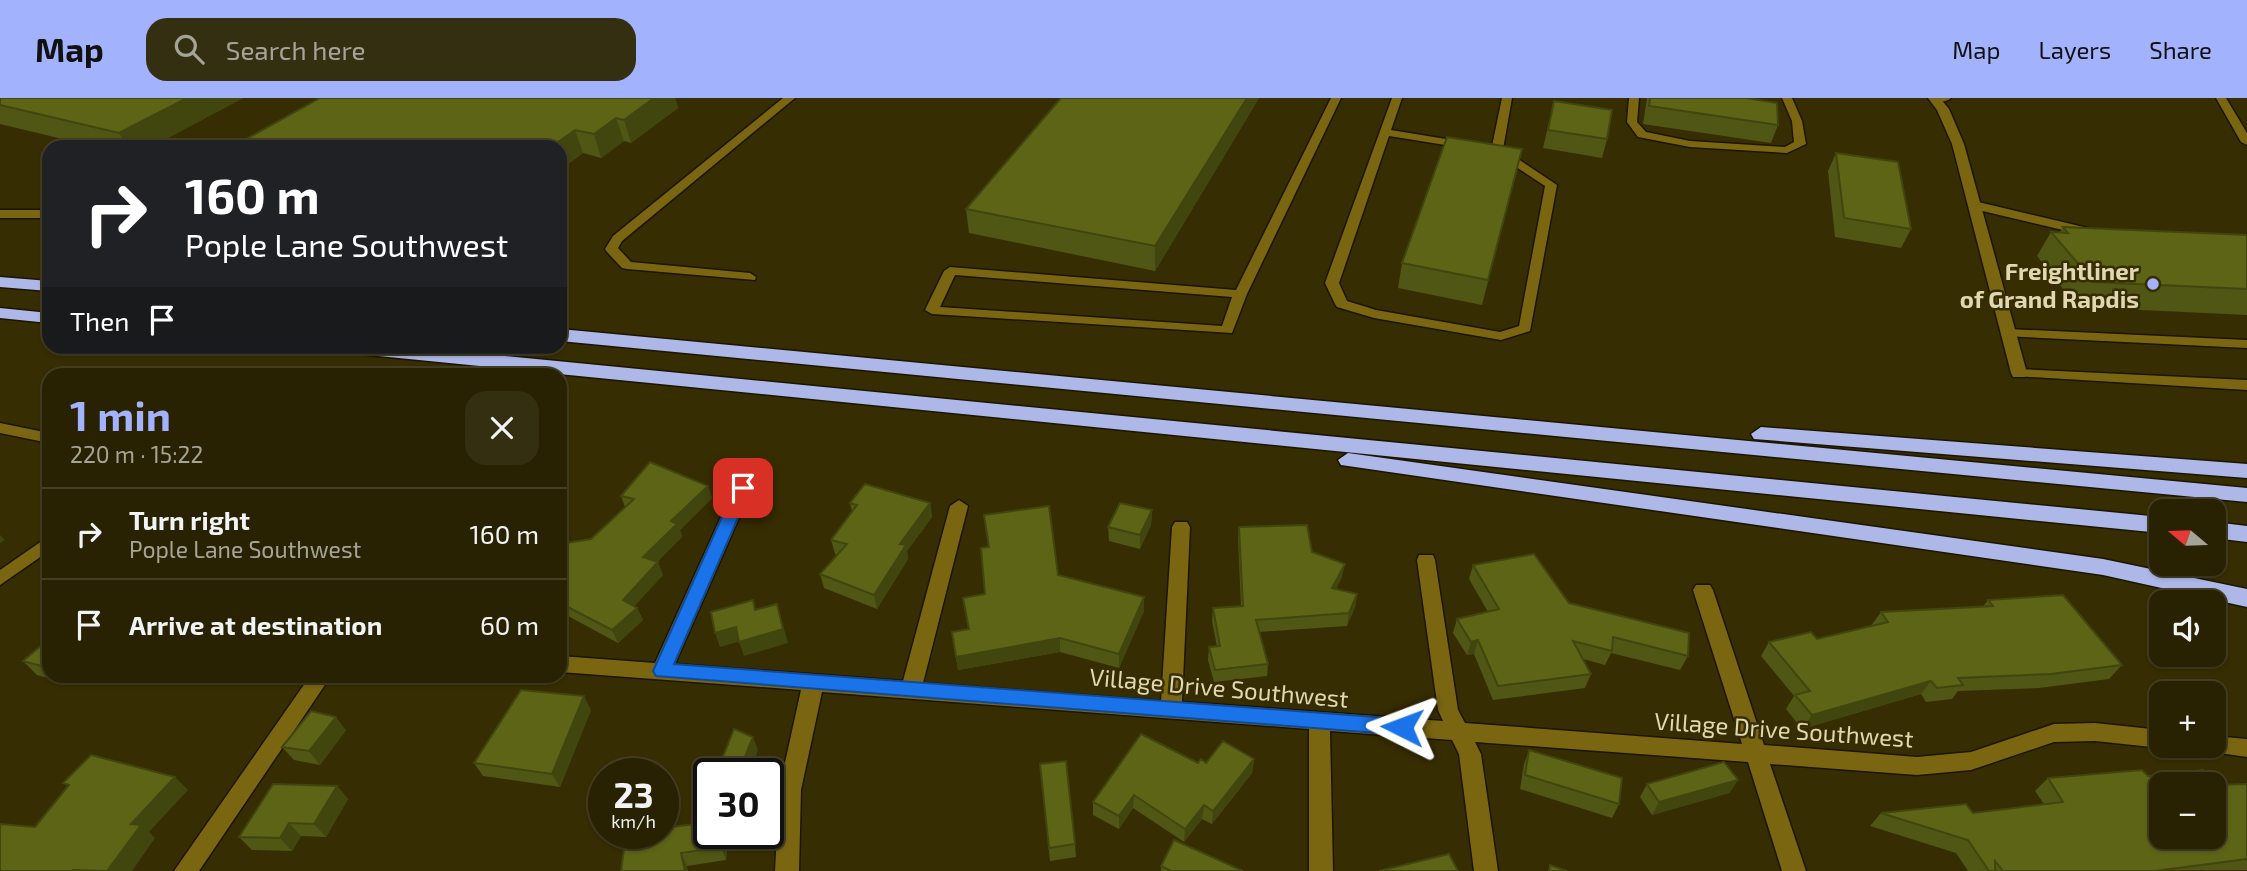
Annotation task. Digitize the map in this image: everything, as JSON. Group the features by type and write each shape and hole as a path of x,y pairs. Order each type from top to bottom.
{"highway":[{"path":"0,282 42,285"},
{"path":"0,313 42,317"},
{"path":"567,336 2247,495"},
{"path":"417,354 556,368"},
{"path":"567,369 2149,524"},
{"path":"1429,416 1819,438 2247,471"},
{"path":"1051,418 2047,558 2162,578 2247,598"},
{"path":"2226,531 2247,534"}],"street":[{"path":"1934,98 1943,109 1958,144 2019,373"},
{"path":"662,671 743,488"},
{"path":"911,690 959,506"},
{"path":"1171,709 1181,527"},
{"path":"1426,560 1448,710 1470,754 1486,871"},
{"path":"1703,590 1794,871"},
{"name":"Village Drive Southwest","path":"567,664 1917,766 1971,761 2054,733 2095,732 2149,738"},
{"path":"186,871 316,683"},
{"path":"788,871 790,790 813,684"},
{"path":"1319,722 1321,871"},
{"path":"2226,745 2247,748"}],"lane":[{"path":"750,276 627,265 611,249 617,239 790,98"},
{"path":"1240,294 950,271 932,310 1227,330 1240,294 1336,98"},
{"path":"1385,132 1497,150 1551,185 1525,328 1501,336 1374,314 1342,304 1332,284 1385,132 1397,98"},
{"path":"1497,150 1507,98"},
{"path":"1634,98 1632,122 1642,135 1690,144 1787,150 1800,144 1797,121 1787,98"},
{"path":"1934,98 1946,98"},
{"path":"2221,98 2247,142"},
{"path":"2230,114 2247,116"},
{"path":"1974,205 2094,232"},
{"path":"0,214 42,214"},
{"path":"2008,333 2247,344"},
{"path":"2019,373 2247,385"},
{"path":"0,428 42,437"},
{"path":"0,579 42,547"}],"building":[{"path":"0,98 187,98 119,133 0,105"},
{"path":"320,98 654,98 624,120 616,118 594,134 575,130 561,140 245,140"},
{"path":"1061,98 1247,98 1155,246 966,209"},
{"path":"1650,98 1746,98 1777,103 1778,125 1649,106"},
{"path":"1554,101 1612,110 1607,139 1548,130"},
{"path":"1447,137 1522,149 1488,280 1402,263"},
{"path":"1836,153 1898,162 1911,229 1844,218"},
{"path":"2063,227 2247,235 2247,289 2094,282 2051,232 2068,233"},
{"path":"650,462 708,486 671,521 677,524 643,557 658,562 623,600 637,608 612,630 567,607 567,543 591,539 634,499 621,496"},
{"path":"865,484 930,503 900,544 906,545 874,595 820,574 847,544 831,540 857,505 850,503"},
{"path":"1120,503 1152,510 1140,535 1108,527"},
{"path":"1049,506 1058,575 1144,597 1119,654 1060,638 956,657 952,632 969,629 963,598 985,594 981,548 989,547 984,515"},
{"path":"1307,525 1312,552 1345,564 1332,588 1357,594 1349,613 1256,620 1268,664 1215,670 1209,647 1220,646 1213,608 1243,606 1239,527"},
{"path":"1534,554 1569,603 1689,633 1688,656 1613,637 1612,651 1573,641 1591,674 1498,686 1478,640 1471,642 1457,619 1499,609 1473,565"},
{"path":"2063,595 2122,665 2051,674 1958,678 1963,685 1937,688 1931,681 1812,715 1795,695 1810,691 1769,642 1811,632 1817,639 1888,622 1881,612 1993,606 1988,600"},
{"path":"753,600 755,610 777,604 783,629 739,642 736,627 715,633 711,612"},
{"path":"42,645 42,666 23,661"},
{"path":"521,690 584,696 552,774 474,763"},
{"path":"311,711 336,717 309,751 282,747"},
{"path":"734,729 753,737 744,758 722,758"},
{"path":"1141,734 1198,763 1201,759 1206,763 1223,741 1254,759 1213,811 1204,805 1185,829 1134,795 1119,816 1093,802"},
{"path":"1529,750 1622,778 1619,804 1525,775"},
{"path":"91,755 175,777 131,824 141,825 107,871 0,871 0,824 35,827 69,785 63,783"},
{"path":"1066,761 1075,844 1049,848 1040,764"},
{"path":"1724,762 1738,780 1659,802 1647,784"},
{"path":"2142,770 2149,776 2149,849 2226,849 2226,785 2247,784 2247,859 2155,871 2003,871 1995,861 1995,871 1989,871 1968,840 1881,813 1966,804 1973,813 2063,802 2048,778"},
{"path":"273,784 337,786 314,824 289,823 280,838 239,837"},
{"path":"693,824 693,849 708,849 681,853 685,871 621,871 624,849 679,849 679,826"},
{"path":"1174,840 1243,871 1171,871 1161,866"},
{"path":"1449,854 1458,871 1379,871"},
{"path":"1550,865 1567,871 1549,871"}],"place":[{"name":"Freightliner of Grand Rapdis","path":"2153,284"}],"route":[{"path":"743,488 662,671 1402,727"}]}
